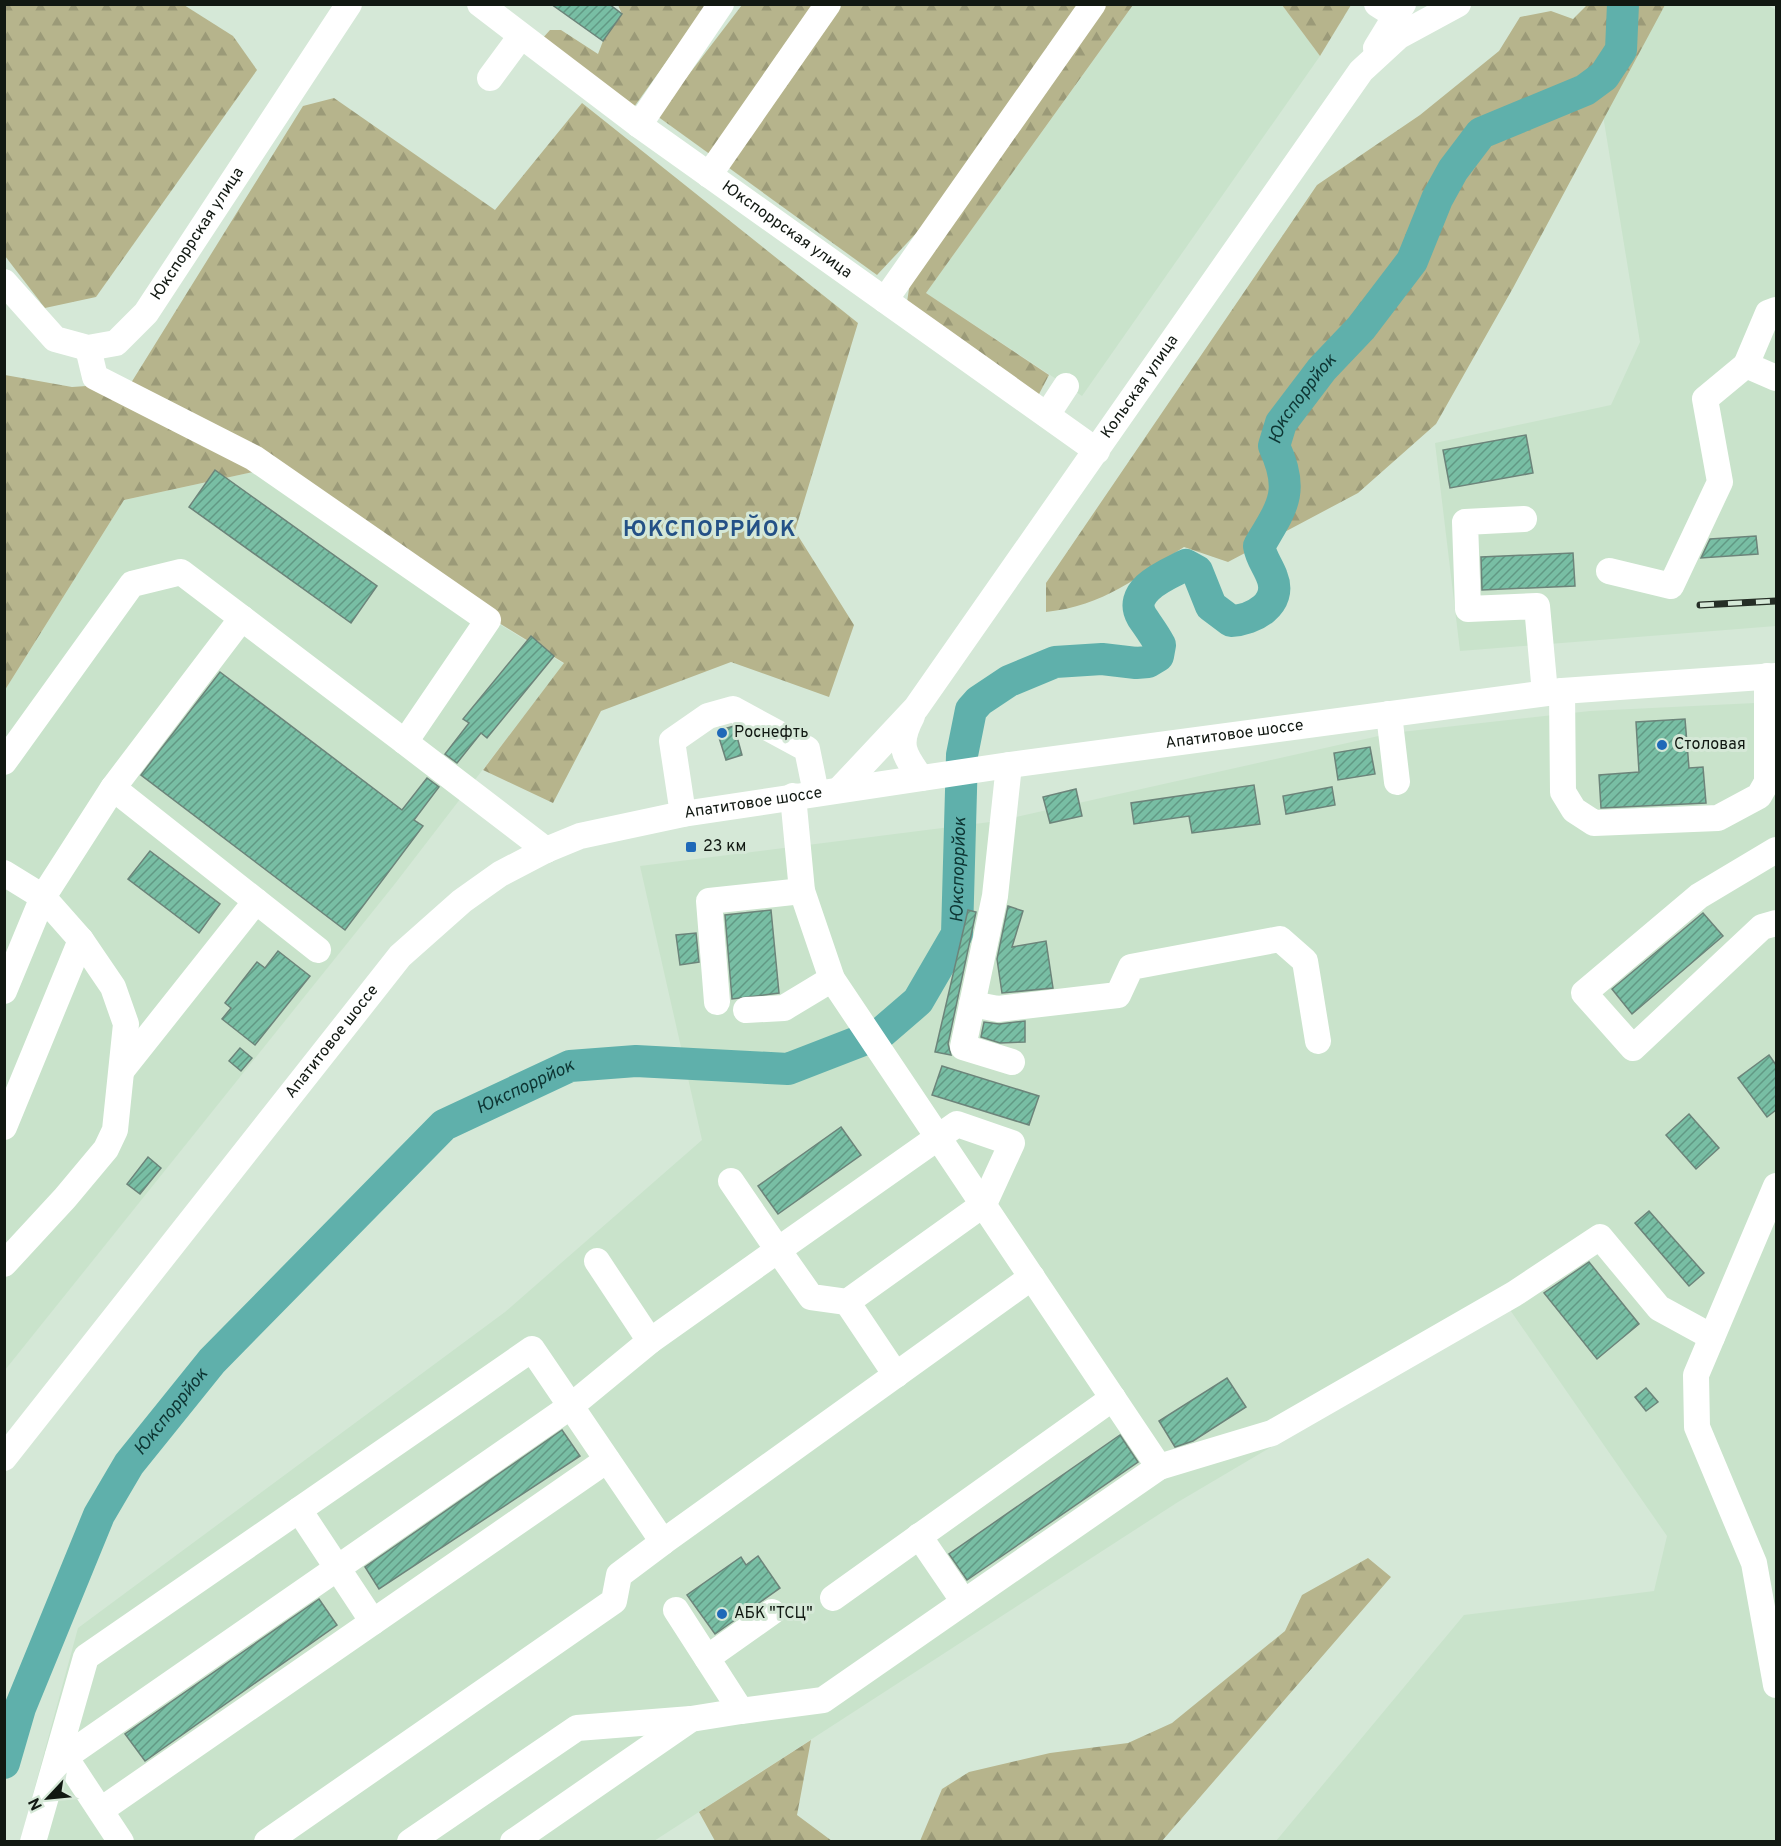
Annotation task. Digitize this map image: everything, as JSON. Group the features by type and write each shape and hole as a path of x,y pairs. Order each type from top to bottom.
{"street":[{"name":"Юкспоррская улица","path":"4,282 56,339 88,348 116,343 146,313 349,4"},
{"name":"Юкспоррская улица","path":"480,4 639,125 1097,450"},
{"path":"639,125 721,4"},
{"path":"709,175 828,4"},
{"path":"885,300 1093,4"},
{"name":"Кольская улица","path":"816,793 916,708 1361,71 1399,36 1458,4"},
{"path":"1361,71 1392,8"},
{"path":"490,78 521,36"},
{"path":"1609,571 1671,586 1720,482 1706,399 1746,365 1768,313 1776,310"},
{"path":"88,348 95,377 254,458 488,620 405,742"},
{"path":"1746,365 1776,378"},
{"path":"1047,415 1066,386"},
{"path":"1524,519 1465,522 1468,609 1537,606 1553,692 1563,792 1574,810 1594,823 1718,818 1759,796 1767,782 1772,676"},
{"path":"4,762 132,584 181,572 546,850"},
{"path":"4,991 43,897 113,788 242,618"},
{"name":"Апатитовое шоссе","path":"4,1458 400,956 462,901 500,874 546,850 580,836 683,814 1009,765 1553,692 1772,676"},
{"path":"916,708 903,732 903,745 908,760 930,777"},
{"path":"683,814 672,741 708,716 733,709 807,748 816,793 802,891 834,981 1159,1467"},
{"path":"1389,714 1397,782"},
{"path":"1009,765 995,896 963,1047 1012,1062"},
{"path":"113,788 318,950"},
{"path":"1776,850 1699,896 1584,993 1633,1048 1762,927 1776,923"},
{"path":"4,873 43,897 81,940 113,987 126,1024 115,1130 106,1149 65,1198 4,1264"},
{"path":"717,1002 709,901 802,891"},
{"path":"122,1070 256,901"},
{"path":"972,1004 998,1009 1118,995 1131,967 1280,939 1305,961 1318,1041"},
{"path":"4,1127 81,940"},
{"path":"746,1010 784,1008 834,981"},
{"path":"61,1757 571,1406 650,1341 778,1250 957,1124 1012,1143 984,1204 847,1302 811,1297 778,1250 731,1180"},
{"path":"1776,1186 1696,1375 1697,1427 1765,1561 1776,1685"},
{"path":"410,1842 577,1728 691,1719 823,1700 1159,1467 1272,1433 1514,1294 1600,1237 1659,1308 1712,1337"},
{"path":"597,1261 650,1341"},
{"path":"267,1842 614,1601 619,1575 1032,1277"},
{"path":"847,1302 896,1375"},
{"path":"33,1842 61,1757 86,1657 532,1348 663,1542"},
{"path":"833,1598 1113,1398"},
{"path":"101,1810 607,1460"},
{"path":"299,1510 373,1622"},
{"path":"919,1536 964,1602"},
{"path":"676,1610 741,1711"},
{"path":"707,1658 772,1612"},
{"path":"513,1842 691,1719"},
{"path":"61,1757 101,1810 121,1842"}],"shaded area":[{"path":"1766,4 1776,10 1776,626 1460,651 1435,443 1611,405 1640,342 1585,5"},
{"path":"1133,5 1282,5 1320,56 1082,396 926,293"},
{"path":"253,472 564,664 394,885 5,1370 5,690 124,500"},
{"path":"1776,702 1776,1841 1276,1841 1464,1615 1654,1591 1667,1536 1508,1307 1178,1502 654,1841 20,1842 78,1628 505,1312 702,1140 640,866 998,821 1392,733 1590,711"}],"green space":[{"path":"5,4 184,5 233,36 257,70 96,297 45,308 5,256"},
{"path":"618,5 707,5 634,107 541,40 550,30 561,30 598,54 603,41 622,14"},
{"path":"742,5 1083,5 937,211 877,275 657,116"},
{"path":"1103,5 1133,5 926,293 1049,375 1038,396 907,302 911,276"},
{"path":"1282,5 1351,5 1320,56"},
{"path":"1587,5 1665,5 1513,288 1436,424 1358,493 1228,562 1184,547 1103,597 1067,609 1046,612 1046,583 1317,185 1420,115 1499,51 1520,17 1551,11 1573,19"},
{"path":"334,98 495,210 582,103 858,323 795,531 854,625 829,697 731,662 601,711 553,803 483,770 564,663 253,472 124,500 5,690 5,375 72,387 131,383 303,106"},
{"path":"1368,1558 1391,1577 1162,1841 920,1841 942,1789 969,1772 1050,1753 1128,1743 1172,1723 1285,1631 1302,1595"},
{"path":"811,1740 797,1815 832,1841 715,1841 699,1812"}],"building":[{"path":"551,4 609,4 622,14 603,41"},
{"path":"1526,435 1533,473 1450,488 1443,450"},
{"path":"215,470 377,586 351,623 189,507"},
{"path":"1756,536 1758,554 1701,558 1710,539"},
{"path":"1573,553 1575,586 1482,590 1481,557"},
{"path":"531,636 554,656 487,738 481,733 457,763 445,754 469,723 463,719"},
{"path":"220,672 402,810 427,778 439,787 414,820 423,826 345,930 141,775"},
{"name":"Столовая","path":"1685,719 1689,768 1703,767 1706,803 1601,808 1599,775 1639,772 1636,722"},
{"path":"734,726 742,755 726,760 717,731"},
{"path":"1370,747 1375,774 1338,780 1334,753"},
{"path":"1254,785 1260,824 1192,833 1189,816 1134,824 1131,803"},
{"path":"1332,787 1335,805 1286,814 1283,796"},
{"path":"1076,789 1082,816 1050,823 1043,797"},
{"path":"150,851 220,904 199,933 128,879"},
{"path":"1008,906 1023,911 1012,947 1046,941 1053,988 1002,993 997,959"},
{"path":"771,910 779,993 732,999 725,915"},
{"path":"968,910 976,912 948,1044 951,1055 935,1052"},
{"path":"1703,913 1723,936 1632,1014 1612,989"},
{"path":"696,933 699,962 680,965 676,935"},
{"path":"278,951 310,976 255,1045 222,1019 231,1008 225,1003 257,962 265,968"},
{"path":"1025,1021 1025,1042 1000,1043 981,1037 984,1022 999,1024"},
{"path":"240,1048 252,1058 241,1071 229,1061"},
{"path":"1769,1055 1776,1065 1776,1110 1767,1117 1738,1078"},
{"path":"942,1066 1039,1096 1029,1125 932,1095"},
{"path":"1689,1114 1719,1148 1696,1169 1666,1135"},
{"path":"841,1127 861,1155 778,1214 758,1186"},
{"path":"148,1157 161,1168 140,1194 127,1184"},
{"path":"1649,1211 1704,1273 1689,1286 1635,1223"},
{"path":"1589,1262 1639,1324 1597,1359 1544,1293"},
{"path":"1227,1378 1246,1407 1193,1441 1175,1447 1159,1421"},
{"path":"1646,1388 1658,1402 1646,1411 1635,1397"},
{"path":"562,1430 580,1456 379,1589 365,1567"},
{"path":"1120,1435 1138,1462 967,1580 949,1554"},
{"name":"АБК \"ТСЦ\"","path":"758,1556 780,1588 715,1634 687,1595 741,1557 746,1565"},
{"path":"319,1599 337,1625 145,1761 125,1734"}],"waterway":[{"name":"Юкспоррйок","path":"4,1763 20,1708 99,1515 129,1464 212,1361 444,1125 570,1066 636,1061 788,1069 881,1033 918,1001 957,934 962,755 971,710 979,701 1009,681 1055,662 1102,659 1136,663 1148,662 1158,656 1160,645 1142,617 1139,607 1140,599 1144,591 1160,578 1186,565 1197,571 1211,606 1231,621 1257,614 1270,603 1274,587 1259,546 1280,509 1285,487 1284,475 1274,446 1281,423 1322,369 1361,328 1412,261 1437,199 1453,170 1481,133 1585,90 1604,76 1621,50 1623,4"}],"railway":[{"path":"1700,605 1776,601"}],"place":[{"name":"Роснефть","path":"722,733"},
{"name":"Столовая","path":"1662,745"},
{"name":"23 км","path":"691,847"},
{"name":"АБК \"ТСЦ\"","path":"722,1614"}],"district":[{"name":"ЮКСПОРРЙОК","path":"710,530"}]}
